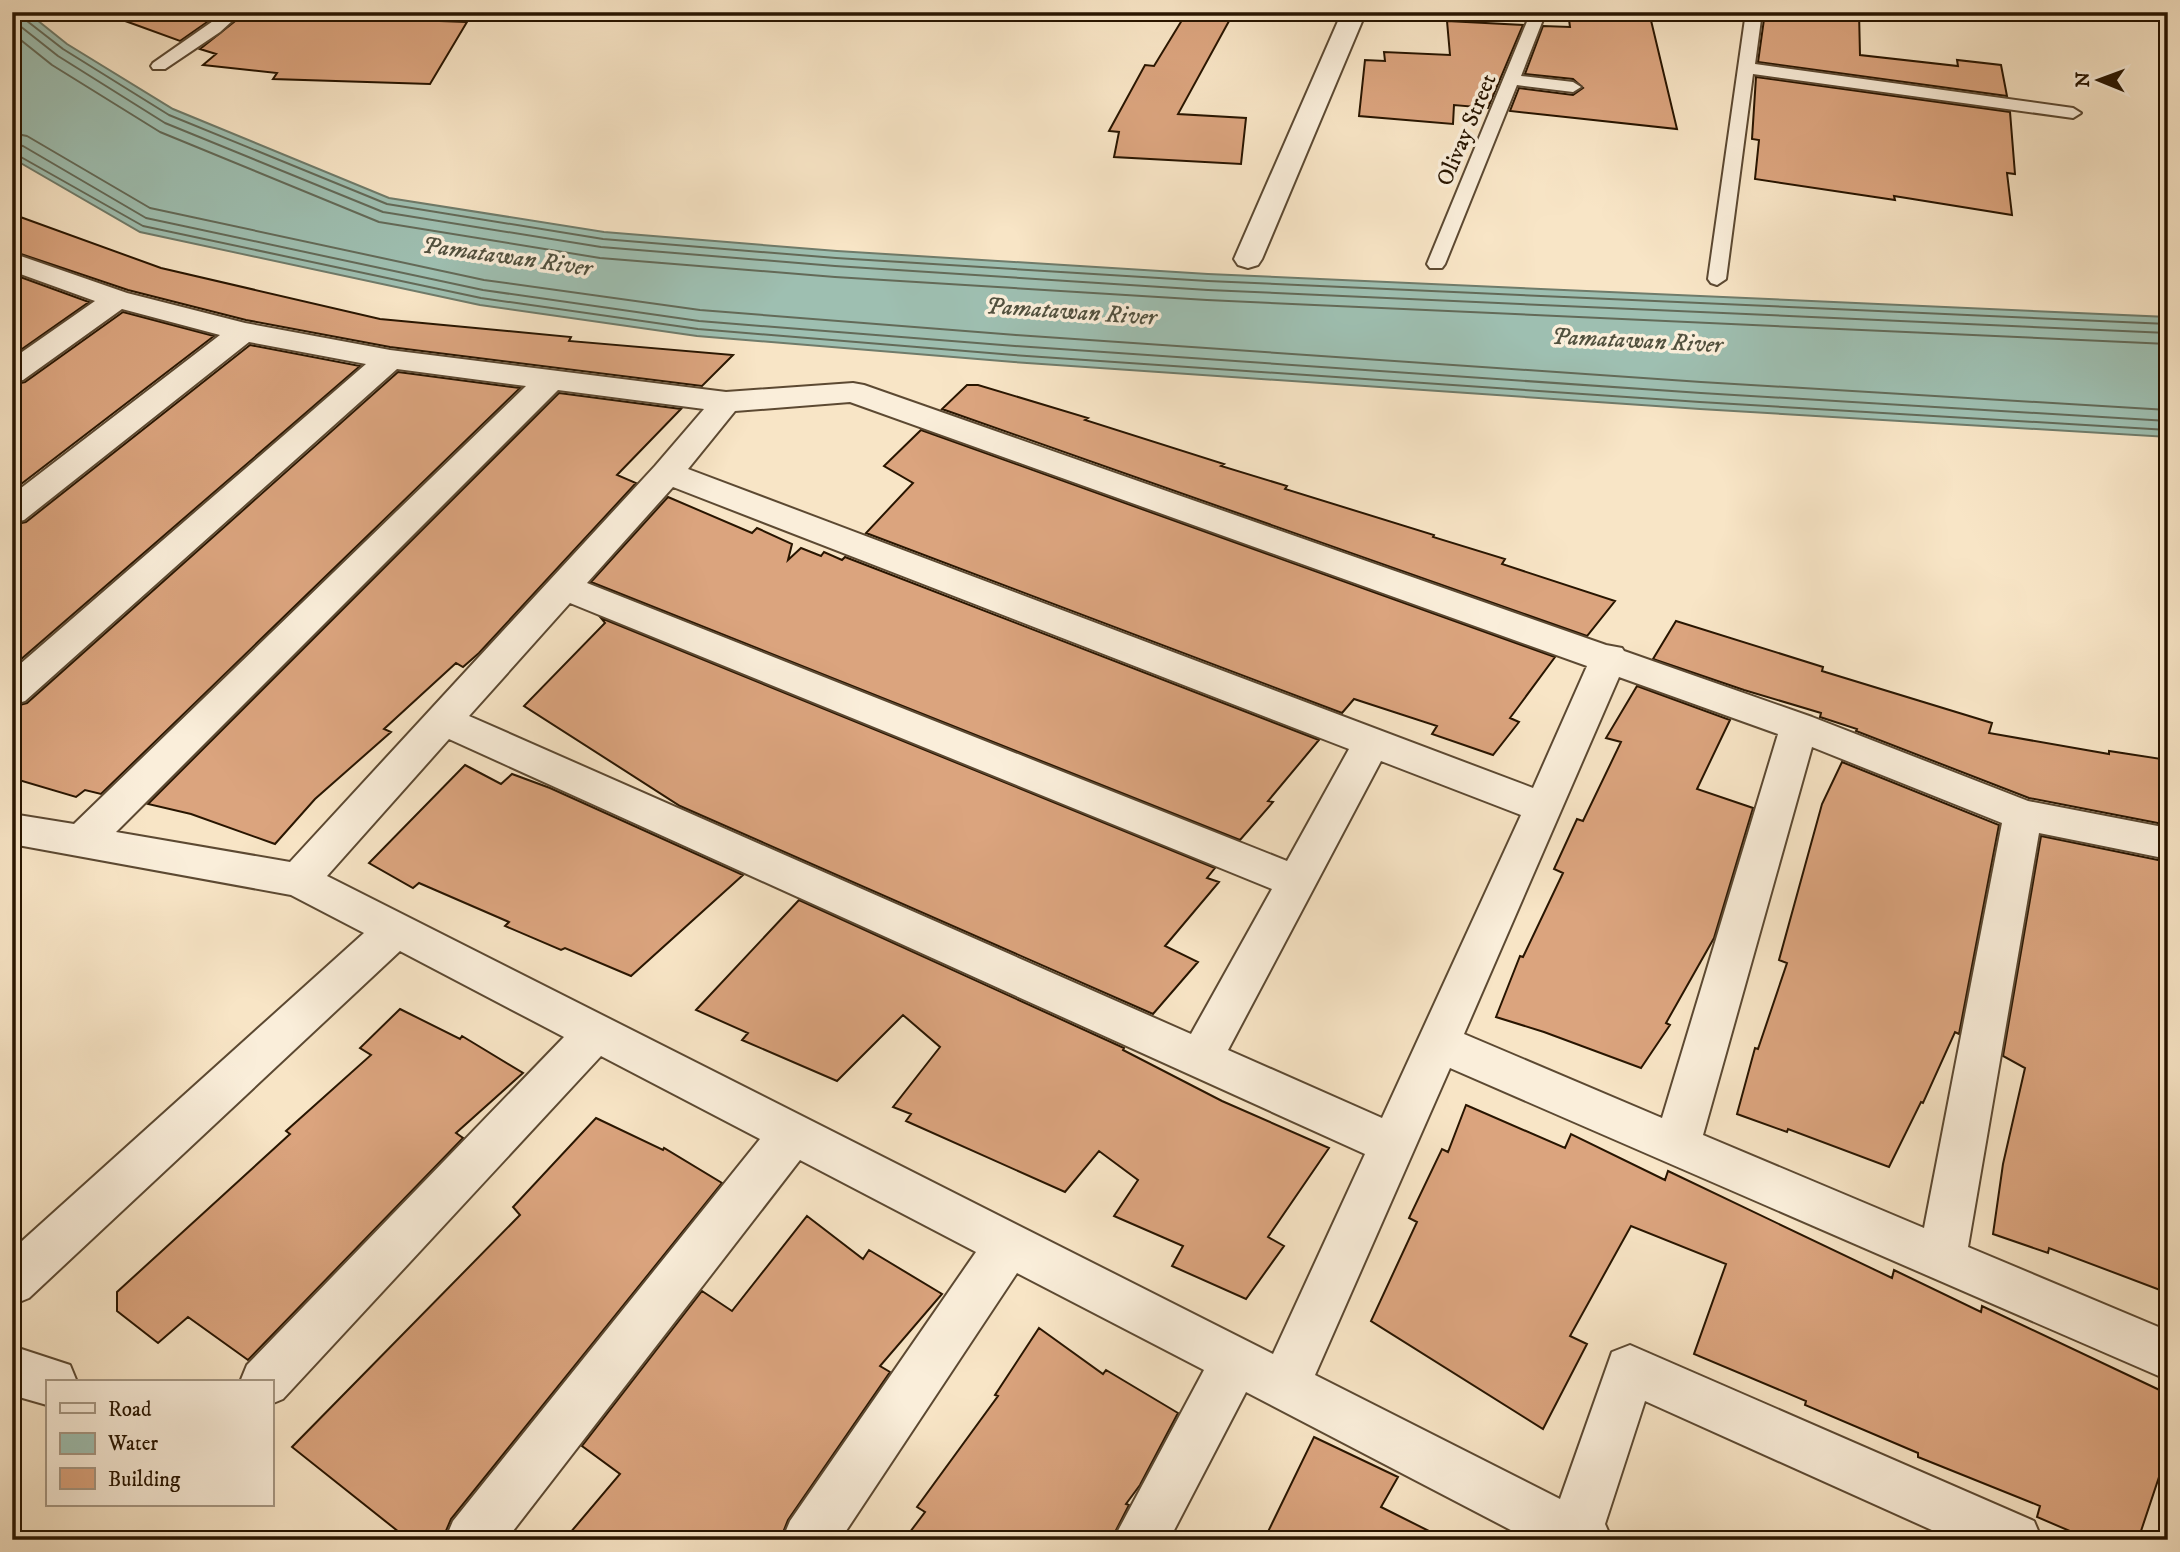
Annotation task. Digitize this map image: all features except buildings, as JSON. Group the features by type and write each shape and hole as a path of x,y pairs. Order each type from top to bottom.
{"street":[{"path":"1248,259 1354,12"},
{"path":"12,261 117,299 243,332 390,359 726,402 853,392 1609,657 2023,814 2168,844"},
{"path":"12,373 117,299"},
{"path":"12,512 243,332"},
{"path":"12,692 390,359"},
{"path":"81,842 550,380"},
{"path":"299,880 667,473 726,402"},
{"path":"667,473 1544,808"},
{"path":"564,587 1297,882"},
{"path":"1285,1385 1609,657"},
{"path":"443,720 1393,1145"},
{"path":"1677,1145 1799,727"},
{"path":"1201,1058 1372,742"},
{"path":"1942,1259 2023,814"},
{"path":"12,829 299,880 1578,1538 1630,1369 2015,1540"},
{"path":"23,1262 395,930"},
{"path":"267,1380 596,1032"},
{"path":"1439,1043 2168,1356"},
{"path":"472,1540 793,1133"},
{"path":"809,1540 1009,1244"},
{"path":"1140,1540 1236,1360"},
{"path":"12,1370 46,1380"}],"lane":[{"path":"159,66 215,29 235,12"},
{"name":"Olivay Street","path":"1436,264 1539,12"},
{"path":"1717,279 1754,12"},
{"path":"1746,68 2073,113"},
{"path":"1513,80 1573,87"}],"water":[{"name":"Pamatawan River","path":"12,12 27,12 67,44 173,109 389,198 604,232 837,251 1208,274 2168,317 2168,437 1700,409 1014,362 697,336 480,305 140,232 12,158"}]}
